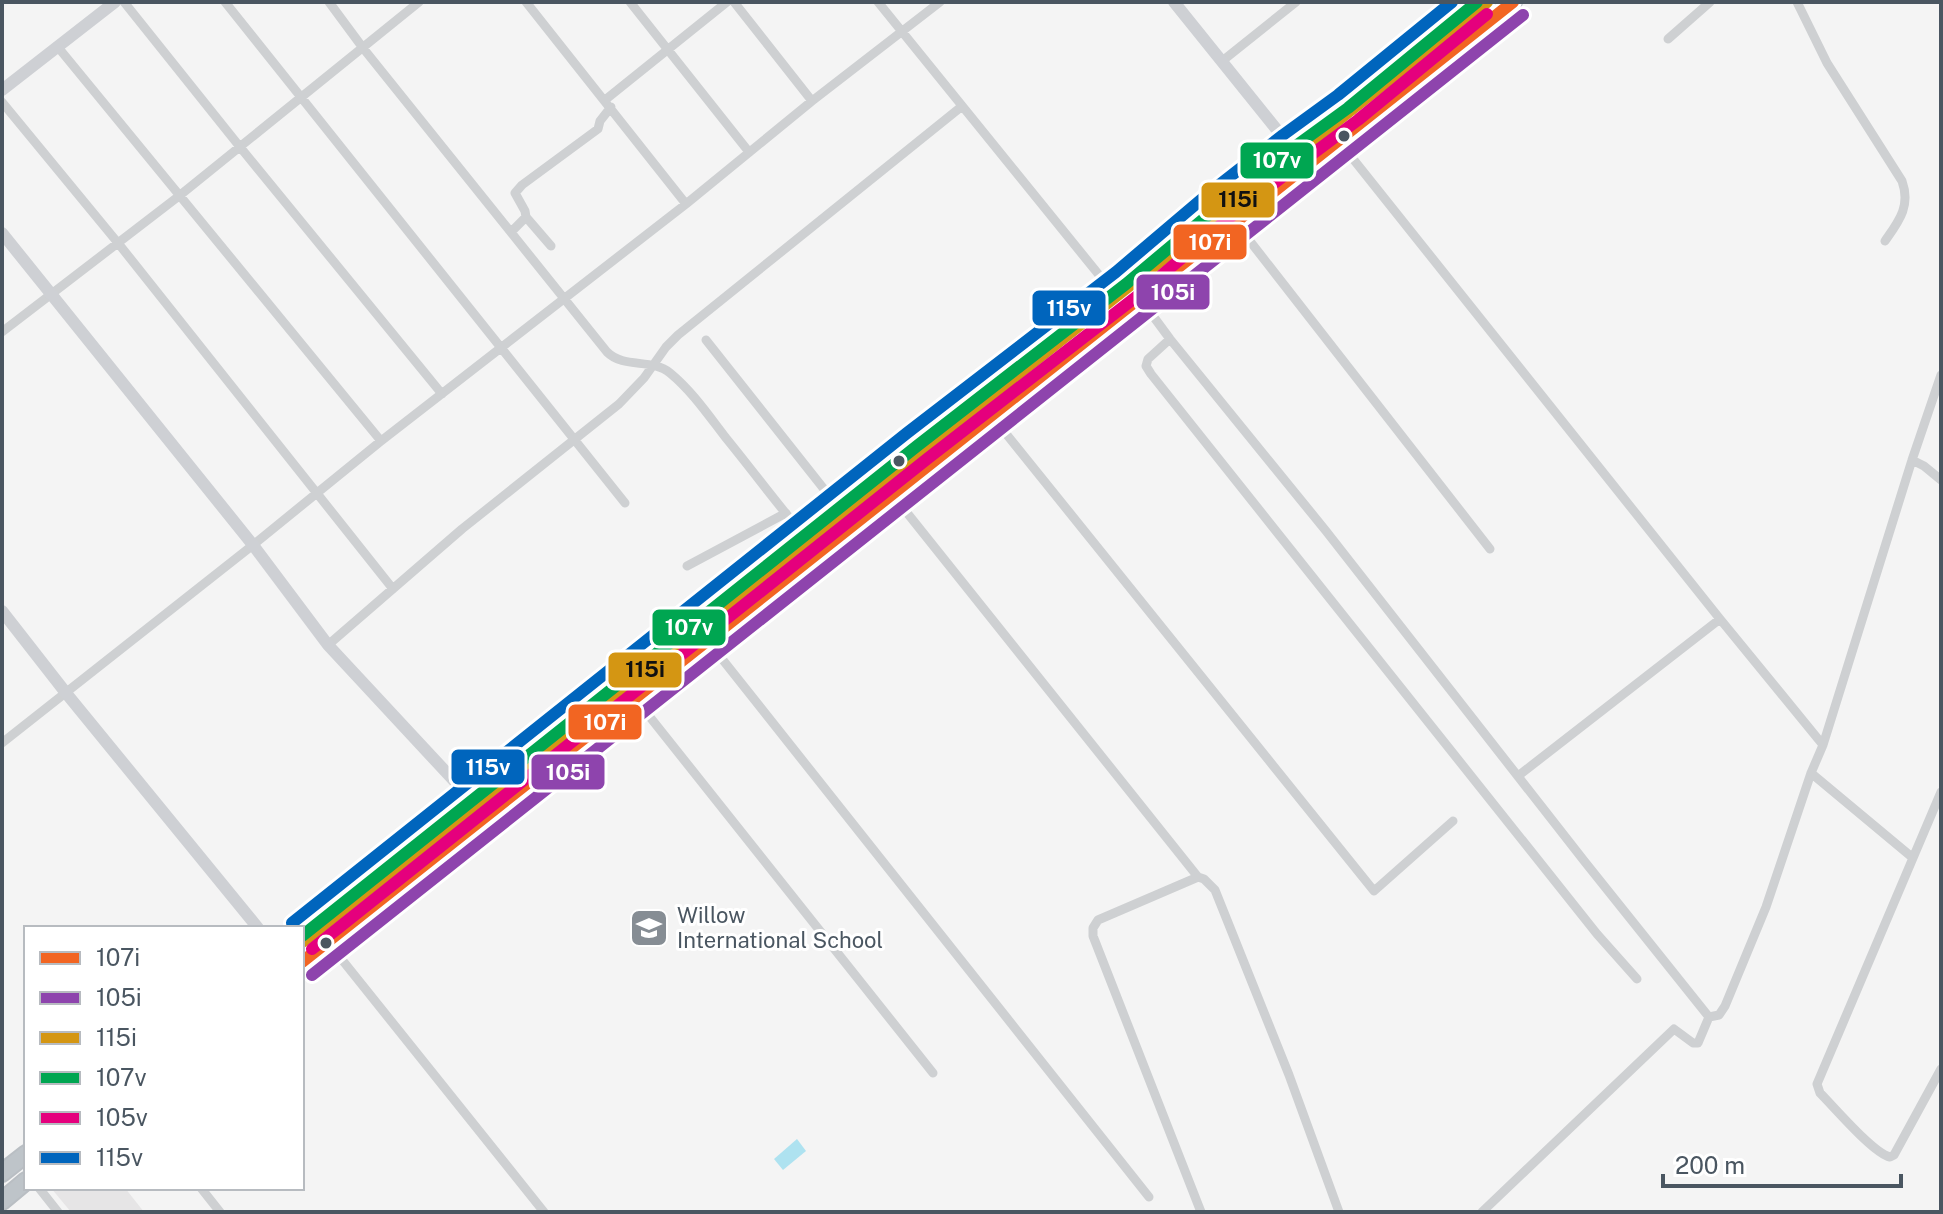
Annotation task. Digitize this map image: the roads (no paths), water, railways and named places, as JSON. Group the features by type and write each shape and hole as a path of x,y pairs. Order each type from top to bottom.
{"highway":[{"path":"309,931 1477,2"},
{"path":"304,960 1513,2"},
{"path":"2,1173 24,1156"},
{"path":"2,1201 24,1183"}],"street":[{"path":"2,90 115,2"},
{"path":"124,2 442,394"},
{"path":"225,2 625,503"},
{"path":"329,2 613,358 665,369 672,374 819,553"},
{"path":"2,332 179,196 419,2"},
{"path":"526,2 686,204"},
{"path":"630,2 749,152"},
{"path":"551,246 526,217 515,193 598,129 608,104 668,49 727,2"},
{"path":"734,2 812,101"},
{"path":"878,2 961,107 1119,289 1170,339 1335,542 1709,1017"},
{"path":"2,743 940,2"},
{"path":"1174,2 1306,166"},
{"path":"1221,62 1296,2"},
{"path":"1668,39 1710,2"},
{"path":"1797,2 1827,63 1902,181 1906,200 1895,227 1885,241"},
{"path":"57,46 381,441"},
{"path":"2,102 393,589"},
{"path":"328,645 412,571 633,391 678,335 961,107"},
{"path":"1326,125 1823,745"},
{"path":"511,232 526,217"},
{"path":"1235,222 1490,549"},
{"path":"2,233 253,545 328,645 472,800"},
{"path":"1119,289 1132,302"},
{"path":"1170,339 1148,359 1146,366 1151,374 1597,934 1637,979"},
{"path":"706,340 839,508"},
{"path":"1709,1017 1719,1015 1725,1006 1760,921 1823,745 1941,375"},
{"path":"991,415 1374,891 1453,821"},
{"path":"1912,460 1941,480"},
{"path":"877,479 1198,877 1215,890 1289,1075 1339,1212"},
{"path":"687,566 786,513"},
{"path":"2,611 256,926"},
{"path":"1518,776 1720,619"},
{"path":"707,640 1149,1197"},
{"path":"634,697 933,1073"},
{"path":"1811,773 1913,858"},
{"path":"1941,792 1817,1084 1820,1093 1850,1124 1882,1155 1890,1157 1894,1155 1941,1069"},
{"path":"1198,877 1098,920 1093,936 1201,1212"},
{"path":"309,931 328,941 544,1212"},
{"path":"1482,1212 1674,1029 1693,1043 1698,1043 1709,1017"},
{"path":"41,1190 58,1212"},
{"path":"203,1190 220,1212"}],"water":[{"path":"797,1139 806,1151 783,1170 774,1159"}],"place":[{"name":"Willow International School","path":"649,928"}]}
